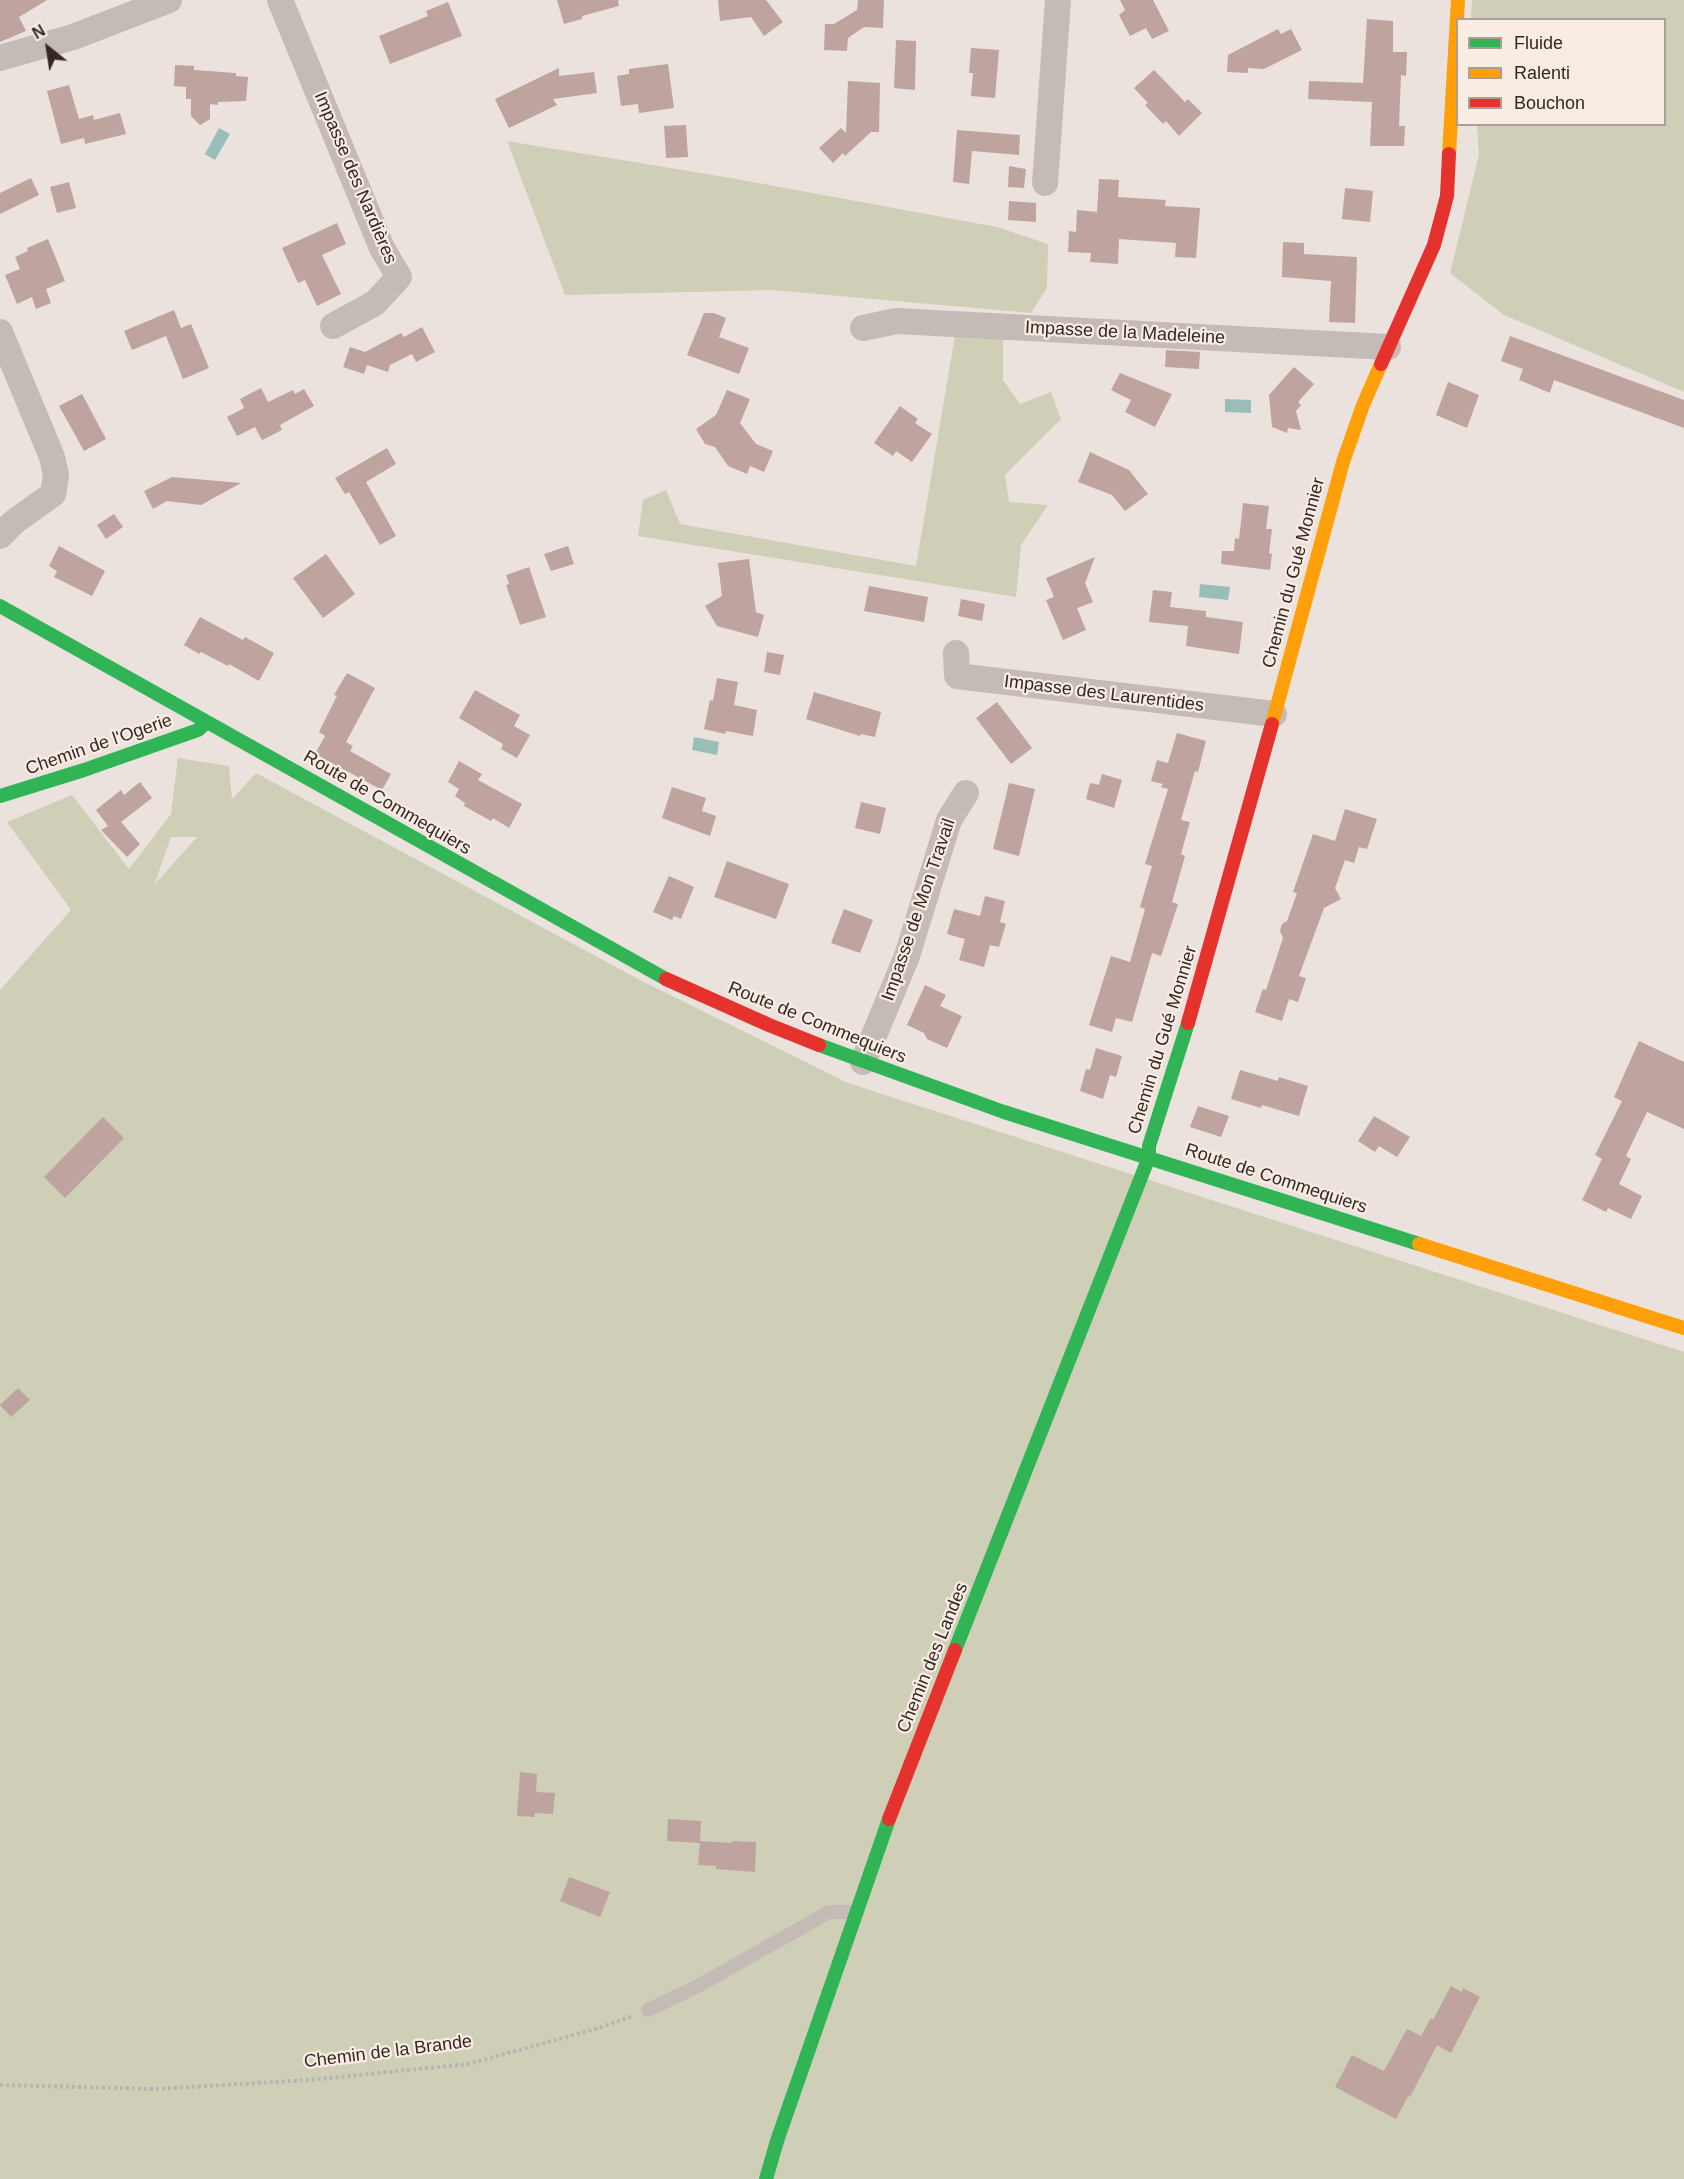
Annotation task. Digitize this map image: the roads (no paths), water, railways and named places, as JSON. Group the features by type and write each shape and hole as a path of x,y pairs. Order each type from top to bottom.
{"street":[{"path":"0,58 73,37 169,0"},
{"name":"Impasse des Nardières","path":"280,0 381,248 399,277 375,303 333,326"},
{"path":"1044,183 1058,0"},
{"name":"Chemin du Gué Monnier","path":"1457,18 1458,0"},
{"name":"Chemin du Gué Monnier","path":"1149,1157 1149,1146 1169,1086 1343,462 1363,405 1434,245 1447,196 1456,36"},
{"name":"Impasse de la Madeleine","path":"863,328 896,321 1388,348"},
{"path":"0,332 52,457 56,475 53,494 14,522 0,536"},
{"name":"Route de Commequiers","path":"0,606 671,982 769,1025 863,1062 1004,1112 1684,1328"},
{"name":"Impasse des Laurentides","path":"956,653 957,676 1274,714"},
{"name":"Chemin de l'Ogerie","path":"0,796 188,734 198,730 207,722"},
{"name":"Impasse de Mon Travail","path":"863,1062 907,956 949,820 966,793"},
{"name":"Chemin des Landes","path":"766,2179 884,1831 1149,1157"}],"lane":[{"path":"648,2010 698,1986 829,1912 856,1912"}],"water":[{"path":"219,128 230,134 215,160 205,154"},
{"path":"1225,399 1251,400 1251,413 1225,412"},
{"path":"1200,584 1230,587 1228,600 1199,597"},
{"path":"694,737 719,742 717,755 692,750"}]}
